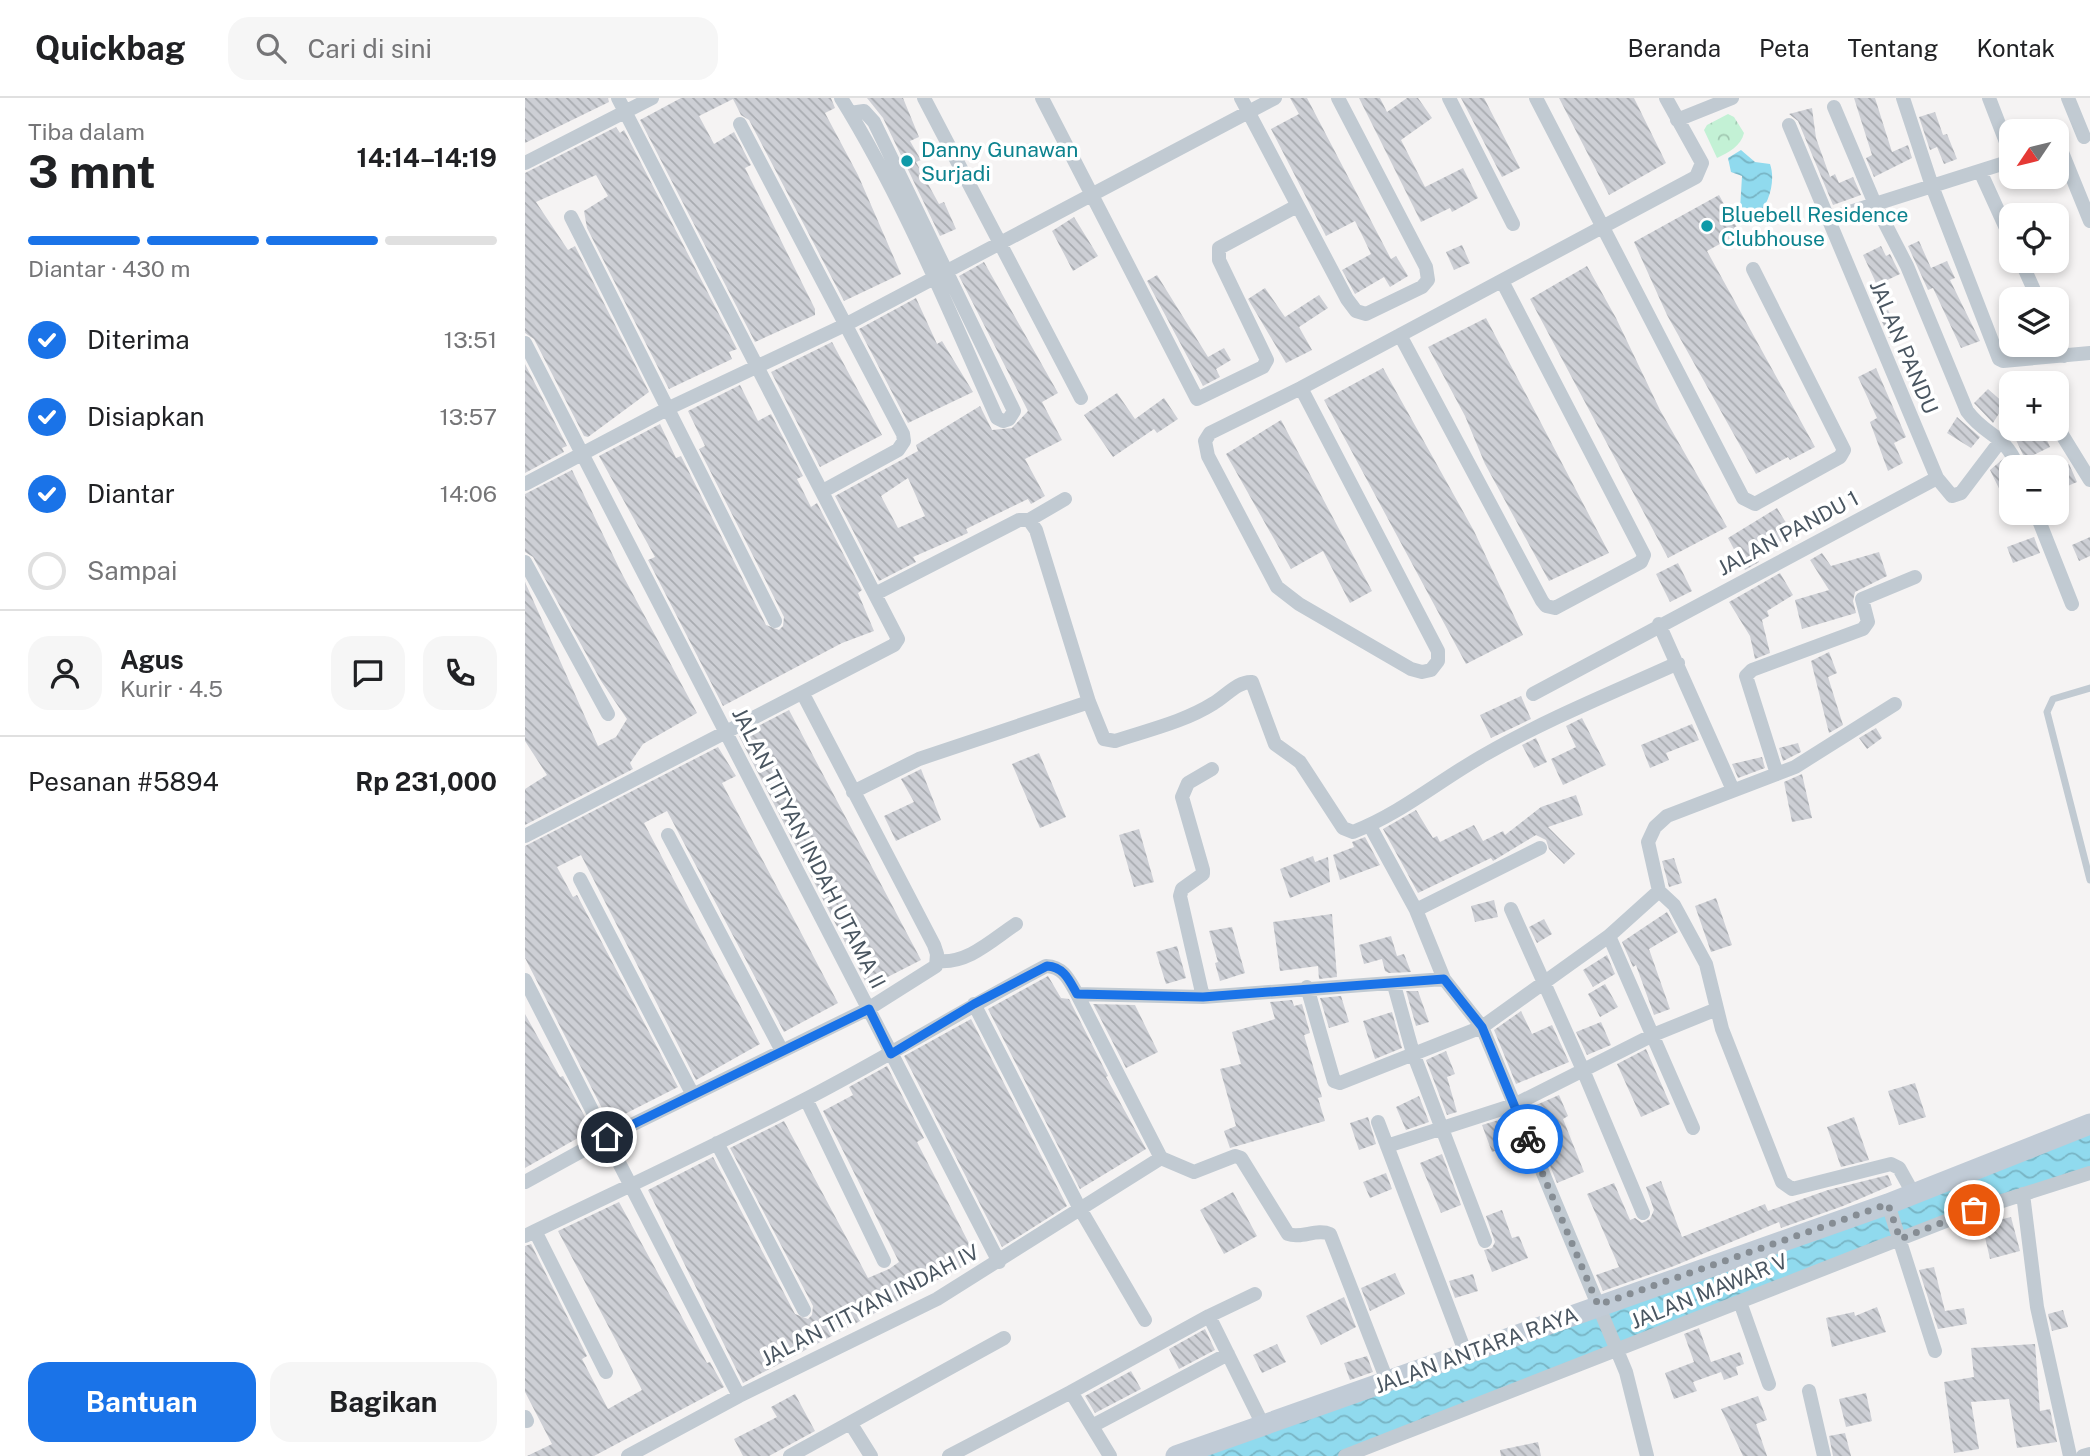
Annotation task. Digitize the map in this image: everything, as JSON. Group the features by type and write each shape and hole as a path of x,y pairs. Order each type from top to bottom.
{"street":[{"path":"525,836 897,643 897,635 877,593 618,98"},
{"path":"525,163 652,98"},
{"path":"841,98 940,274 1014,411 1009,419 1003,421 997,418 940,274"},
{"path":"924,98 1081,398"},
{"path":"1241,98 1347,299 1361,314 1422,286 1428,280 1426,267 1338,98"},
{"path":"525,484 669,408 845,326 1275,98"},
{"path":"1449,98 1513,224"},
{"path":"1536,98 1605,226 1743,498 1755,504 1840,457 1844,450 1752,269"},
{"path":"1301,388 1438,651 1438,661 1431,670 1422,672 1411,668 1299,604 1277,587 1204,447 1210,433 1301,388 1699,173 1702,163 1666,98"},
{"path":"1677,120 1732,98"},
{"path":"1903,98 1932,187 1999,359 2003,361 2052,357"},
{"path":"1989,98 1999,124"},
{"path":"2068,98 2087,136 2069,142"},
{"path":"1045,99 1197,399 1263,367 1267,360 1219,260 1219,248 1297,206"},
{"path":"1834,107 1875,204 1907,266 1967,411 1973,420 1999,430"},
{"path":"740,124 903,435 904,441 898,450 823,491"},
{"name":"JALAN PANDU","path":"1789,125 1937,478"},
{"path":"1828,219 1999,165"},
{"path":"1980,171 1999,213"},
{"path":"2069,172 2090,221"},
{"path":"571,217 775,621"},
{"path":"1400,335 1542,601 1546,606 1555,608 1641,562 1644,555 1502,281"},
{"name":"JALAN TITYAN INDAH UTAMA II","path":"525,343 999,1262"},
{"path":"2069,355 2090,353"},
{"path":"1937,478 1952,496 1959,495 2001,441"},
{"path":"2066,441 2089,476"},
{"name":"JALAN PANDU 1","path":"1532,694 1937,478"},
{"path":"877,593 1019,520 1029,520 1065,499"},
{"path":"1029,520 1036,530 1089,702 1104,739 1115,741 1181,719 1214,703 1244,682 1252,682 1275,744 1300,762 1343,828 1353,832 1370,826 1525,733 1678,663"},
{"path":"2041,525 2072,604"},
{"path":"525,562 608,714"},
{"path":"1777,774 1746,676 1752,670 1863,629 1868,622 1862,599 1915,577"},
{"path":"1659,624 1733,790"},
{"path":"525,1182 607,1137 869,1009 931,971 938,961 934,946 803,694"},
{"path":"853,792 919,759 1089,702"},
{"path":"1895,704 1803,763 1676,812 1655,827 1649,836 1648,850 1659,891 1674,905 1706,964 1722,1029 1782,1182 1792,1189 1891,1164 1901,1170 1914,1195"},
{"path":"1203,997 1180,896 1182,889 1203,874 1203,870 1182,797 1188,783 1212,769"},
{"path":"1370,826 1416,911 1444,979 1482,1027 1626,1372 1647,1456"},
{"path":"669,835 782,1051"},
{"path":"1416,911 1540,848"},
{"path":"579,879 693,1095"},
{"path":"1307,987 1338,1083 1482,1027 1609,936 1659,891"},
{"path":"1511,909 1643,1213"},
{"path":"938,961 964,959 1016,924"},
{"path":"1609,936 1693,1128"},
{"path":"606,1372 530,1234 806,1099 1047,966 1064,973 1077,994 1161,1158 1194,1172 1238,1157 1290,1236 1329,1233 1388,1383"},
{"path":"525,979 739,1396"},
{"path":"1077,994 1203,997 1307,987 1394,985 1444,979"},
{"path":"1394,985 1413,1053 1485,1241"},
{"path":"974,1004 1079,1207 1145,1320"},
{"path":"1387,1146 1514,1105 1653,1035 1717,1009"},
{"path":"806,1099 884,1261"},
{"path":"1377,1122 1466,1354"},
{"name":"JALAN ANTARA RAYA","path":"1176,1456 1388,1383 1598,1305 1891,1210 1914,1195 2090,1124"},
{"path":"717,1143 804,1310"},
{"name":"JALAN TITYAN INDAH IV","path":"628,1456 739,1396 937,1299 999,1262 1079,1207 1161,1158"},
{"name":"JALAN MAWAR V","path":"1345,1456 1900,1239 2023,1194 2090,1173"},
{"path":"2023,1194 2038,1307 2070,1456"},
{"path":"1891,1210 1935,1351"},
{"path":"949,1456 1255,1294"},
{"path":"1740,1302 1769,1384"},
{"path":"1209,1316 1264,1427"},
{"path":"790,1456 1005,1338"},
{"path":"1092,1426 1228,1354"},
{"path":"1809,1391 1824,1456"},
{"path":"1066,1395 1092,1426 1110,1456"},
{"path":"851,1424 871,1456"},
{"path":"2083,1456 2090,1454"}],"lane":[{"path":"2090,688 2053,699 2047,712 2090,880"}],"green space":[{"path":"1728,114 1734,117 1744,133 1737,145 1717,158 1704,130 1707,125"}],"water":[{"path":"1741,150 1755,162 1770,164 1772,171 1772,185 1767,200 1755,217 1740,210 1742,176 1731,172 1728,158"},
{"path":"2090,1124 2090,1173 1345,1456 1171,1456"}],"building":[{"path":"525,98 608,98 609,102 525,143"},
{"path":"681,98 831,98 835,108 825,113 858,175 901,274 844,301 749,120 741,115 733,99 699,116 714,144 734,132 751,165 745,168 815,309 815,315 755,342 640,120"},
{"path":"867,98 903,98 919,137 910,141 921,160 916,162 939,204 944,202 956,229 940,236 883,118"},
{"path":"1290,98 1307,98 1391,259 1396,256 1408,276 1390,287 1384,277 1355,294 1342,270 1371,254 1355,221 1326,236 1271,129 1299,114"},
{"path":"1359,98 1380,98 1387,112 1407,98 1418,98 1432,118 1401,140 1425,187 1463,168 1478,198 1452,212 1450,208 1421,222"},
{"path":"1461,98 1484,98 1520,168 1502,177"},
{"path":"1559,98 1634,98 1666,163 1609,195"},
{"path":"1854,98 1875,98 1892,152 1908,145 1912,158 1874,177 1866,158 1872,155"},
{"path":"1812,108 1816,138 1830,177 1835,174 1839,183 1853,177 1861,195 1833,205 1798,121 1789,114"},
{"path":"1935,112 1943,135 1947,134 1957,159 1944,164 1937,147 1930,150 1919,117"},
{"path":"616,127 620,133 624,130 737,349 729,352 732,359 669,389 587,228 584,211 608,196 596,175 536,202 568,250 575,246 649,392 588,437 584,436 534,339 525,333 525,173"},
{"path":"1719,195 1740,233 1707,251 1815,447 1790,460 1788,457 1756,474 1667,315 1634,242"},
{"path":"1074,217 1098,256 1073,271 1052,231"},
{"path":"1919,241 1931,268 1947,261 1955,278 1950,280 1980,341 1961,348 1933,288 1928,290 1908,246"},
{"path":"1462,245 1470,263 1454,270 1446,252"},
{"path":"1881,246 1886,256 1890,254 1900,274 1877,285 1863,255"},
{"path":"984,262 1058,393 1042,402 1062,440 1025,459 1045,496 1031,504 1028,499 966,529 968,533 913,557 916,562 879,581 835,496 918,451 916,445 980,406 992,430 1012,428 1028,411 959,276","holes":["908,478 925,516 898,528 881,496"]},
{"path":"1587,266 1616,318 1660,410 1727,527 1668,558 1530,299"},
{"path":"1157,275 1208,357 1224,348 1231,360 1216,369 1220,377 1203,386 1147,281"},
{"path":"1265,288 1285,317 1319,295 1328,308 1299,327 1312,350 1286,363 1248,299"},
{"path":"916,298 937,344 942,341 973,392 908,423 859,329"},
{"path":"1888,310 1899,332 1889,338 1879,315"},
{"path":"1486,318 1609,553 1549,581 1485,464 1465,416 1428,347"},
{"path":"832,342 882,435 820,467 771,372"},
{"path":"525,364 567,446 562,448 564,452 525,473"},
{"path":"1383,368 1474,531 1523,635 1466,664 1324,400"},
{"path":"1876,368 1906,437 1894,443 1903,463 1888,471 1870,422 1877,418 1858,377"},
{"path":"740,385 758,421 771,414 803,476 797,479 811,507 817,503 862,590 858,593 874,631 842,643 723,706 648,560 655,557 599,456 660,424 676,458 681,456 766,625 779,630 783,626 784,617 699,449 705,446 688,411"},
{"path":"1988,389 1999,399 1999,414 1993,423 1974,403"},
{"path":"1117,393 1135,419 1164,398 1178,419 1157,433 1154,429 1113,457 1084,415"},
{"path":"1957,417 1980,437 1971,448 1947,433"},
{"path":"1281,420 1372,591 1350,603 1323,551 1291,569 1226,454"},
{"path":"2016,441 2047,441 2050,447 2033,455 2023,455"},
{"path":"1999,462 1999,488 1990,470"},
{"path":"2069,464 2077,482 2069,485"},
{"path":"572,470 621,572 697,713 643,744 630,763 633,769 525,825 525,789 547,775 525,741 525,582 598,746 616,737 627,719 601,681 533,557 525,552 525,494"},
{"path":"1777,508 1793,534 1780,542 1775,534 1752,548 1759,562 1745,570 1728,538"},
{"path":"2034,537 2040,553 2013,563 2007,547"},
{"path":"2090,537 2090,556 2079,561 2072,545"},
{"path":"1879,552 1887,576 1855,592 1853,601 1856,613 1802,629 1795,600 1829,590 1810,560 1822,553 1831,566"},
{"path":"1678,563 1692,591 1670,602 1656,574"},
{"path":"1780,573 1793,595 1767,611 1769,616 1762,620 1770,653 1755,659 1750,636 1729,602"},
{"path":"1829,652 1837,673 1828,677 1843,725 1829,733 1811,661"},
{"path":"1521,696 1531,719 1491,738 1480,715"},
{"path":"789,710 921,960 868,987 739,736"},
{"path":"1582,718 1606,765 1563,785 1551,759 1576,747 1566,726"},
{"path":"1692,724 1699,740 1666,753 1669,760 1650,768 1641,745"},
{"path":"1876,728 1882,738 1867,749 1859,738"},
{"path":"1536,738 1547,762 1534,768 1522,745"},
{"path":"1798,743 1801,752 1783,761 1779,748"},
{"path":"718,747 736,776 722,783 838,1003 784,1032 667,811 644,823 760,1044 696,1080 581,855 557,867 573,897 577,895 678,1087 609,1122 525,958 525,846"},
{"path":"1039,753 1066,817 1040,828 1012,764"},
{"path":"1762,757 1765,768 1738,778 1732,764"},
{"path":"921,769 941,820 896,841 884,816 914,802 901,779"},
{"path":"1802,774 1812,818 1792,822 1784,782"},
{"path":"1576,795 1583,815 1548,827 1575,854 1564,864 1549,849 1546,840 1536,835 1493,861 1491,858 1418,893 1383,829 1416,810 1433,838 1437,836 1440,842 1474,825 1483,841 1503,831 1505,835 1541,807"},
{"path":"1139,829 1154,882 1134,887 1119,835"},
{"path":"1365,837 1380,865 1340,880 1333,855 1354,847 1352,842"},
{"path":"1313,856 1315,862 1328,857 1330,882 1290,898 1280,869"},
{"path":"1674,858 1682,883 1669,887 1662,861"},
{"path":"1716,898 1732,945 1711,952 1695,906"},
{"path":"1494,900 1498,917 1475,922 1471,906"},
{"path":"1667,912 1678,932 1649,949 1670,1009 1654,1015 1636,965 1633,967 1622,942"},
{"path":"1332,914 1337,977 1319,979 1318,966 1280,971 1273,922"},
{"path":"1544,919 1552,934 1537,943 1529,927"},
{"path":"1232,927 1245,973 1220,981 1215,963 1218,962 1209,931"},
{"path":"1391,936 1397,956 1404,954 1411,972 1389,973 1385,971 1382,959 1364,964 1359,945"},
{"path":"1177,946 1186,978 1166,984 1156,952"},
{"path":"1607,955 1615,974 1593,987 1583,970"},
{"path":"1048,976 1061,998 1069,999 1108,1076 1106,1077 1146,1149 1080,1189 988,1009"},
{"path":"1605,984 1618,1007 1600,1017 1588,994"},
{"path":"1406,991 1418,991 1429,1022 1416,1026"},
{"path":"1341,996 1349,1022 1329,1028 1320,998"},
{"path":"1292,1000 1294,1006 1302,1004 1310,1033 1304,1035 1322,1097 1318,1098 1325,1121 1230,1148 1224,1131 1236,1126 1220,1069 1241,1064 1232,1032 1275,1019 1270,1002"},
{"path":"1093,1004 1135,1005 1158,1052 1126,1068"},
{"path":"1521,1011 1532,1034 1552,1025 1569,1062 1516,1084 1494,1030"},
{"path":"1392,1012 1402,1048 1375,1059 1363,1021"},
{"path":"525,1014 592,1130 525,1168"},
{"path":"971,1019 1067,1206 1002,1247 904,1056"},
{"path":"1601,1022 1611,1045 1587,1055 1576,1032"},
{"path":"1646,1049 1670,1104 1641,1117 1617,1064"},
{"path":"1446,1051 1455,1074 1447,1077 1457,1112 1447,1115 1426,1060"},
{"path":"887,1066 924,1138 917,1142 977,1259 743,1383 648,1190 713,1157 795,1314 808,1319 812,1315 813,1306 730,1148 784,1121 868,1278 889,1269 899,1262 823,1111 853,1095 849,1087"},
{"path":"1915,1083 1926,1117 1899,1125 1888,1091"},
{"path":"1559,1095 1568,1116 1563,1119 1584,1172 1557,1183 1527,1109"},
{"path":"1419,1096 1429,1122 1406,1130 1396,1107"},
{"path":"1368,1117 1376,1144 1359,1150 1350,1123"},
{"path":"1509,1117 1520,1142 1492,1152 1482,1125"},
{"path":"1854,1117 1869,1160 1841,1167 1827,1127"},
{"path":"1442,1154 1461,1205 1441,1213 1420,1163"},
{"path":"1386,1173 1392,1189 1370,1198 1363,1182"},
{"path":"1888,1175 1892,1185 1843,1206 1781,1228 1779,1222 1674,1266 1603,1291 1596,1275 1619,1267 1587,1194 1614,1183 1630,1220 1635,1218 1642,1223 1650,1219 1654,1210 1646,1187 1661,1181 1682,1237 1765,1204 1768,1211 1828,1190"},
{"path":"1233,1192 1257,1236 1224,1254 1200,1210"},
{"path":"619,1202 707,1363 710,1362 724,1387 594,1456 527,1456 552,1444 525,1392 525,1246 531,1244 587,1356 582,1359 608,1409 642,1390 558,1231"},
{"path":"1502,1210 1512,1238 1519,1236 1528,1258 1492,1272 1484,1250 1492,1248 1495,1242 1486,1216"},
{"path":"2011,1217 2020,1251 1990,1259 1982,1224"},
{"path":"1934,1267 1945,1311 1964,1308 1967,1324 1938,1329 1919,1270"},
{"path":"1395,1273 1405,1294 1370,1311 1361,1288"},
{"path":"1473,1274 1478,1291 1455,1298 1449,1281"},
{"path":"1344,1297 1356,1327 1321,1345 1306,1316"},
{"path":"1877,1307 1886,1332 1832,1347 1826,1318 1854,1312 1855,1316"},
{"path":"2063,1310 2068,1327 2052,1331 2048,1314"},
{"path":"1699,1328 1711,1362 1740,1352 1744,1364 1736,1367 1738,1375 1724,1380 1721,1372 1693,1382 1697,1391 1674,1399 1665,1373 1694,1362 1684,1334"},
{"path":"1205,1329 1215,1350 1179,1369 1169,1349"},
{"path":"1277,1344 1286,1362 1262,1373 1253,1355"},
{"path":"2035,1344 2040,1411 2050,1409 2057,1442 2017,1448 2009,1399 1971,1402 1979,1449 1954,1453 1944,1382 1974,1377 1971,1348"},
{"path":"1367,1356 1373,1372 1350,1380 1344,1363"},
{"path":"1131,1371 1141,1389 1095,1413 1085,1396"},
{"path":"1866,1393 1872,1421 1846,1427 1839,1399"},
{"path":"795,1394 815,1431 769,1456 743,1456 734,1439 777,1417 771,1407"},
{"path":"1758,1396 1767,1420 1756,1424 1767,1456 1743,1456 1721,1409"},
{"path":"1845,1433 1851,1456 1833,1456 1829,1436"},
{"path":"1538,1442 1541,1456 1501,1456 1500,1450"}],"way so far":[{"path":"1528,1139 1598,1305 1888,1204 1900,1239 1974,1210"}],"place":[{"name":"Danny Gunawan Surjadi","path":"907,161"},
{"name":"Bluebell Residence Clubhouse","path":"1707,226"}],"route":[{"path":"607,1137 869,1009 891,1054 974,1004 1047,966 1064,973 1077,994 1203,997 1307,987 1394,985 1444,979 1482,1027 1528,1139"}]}
